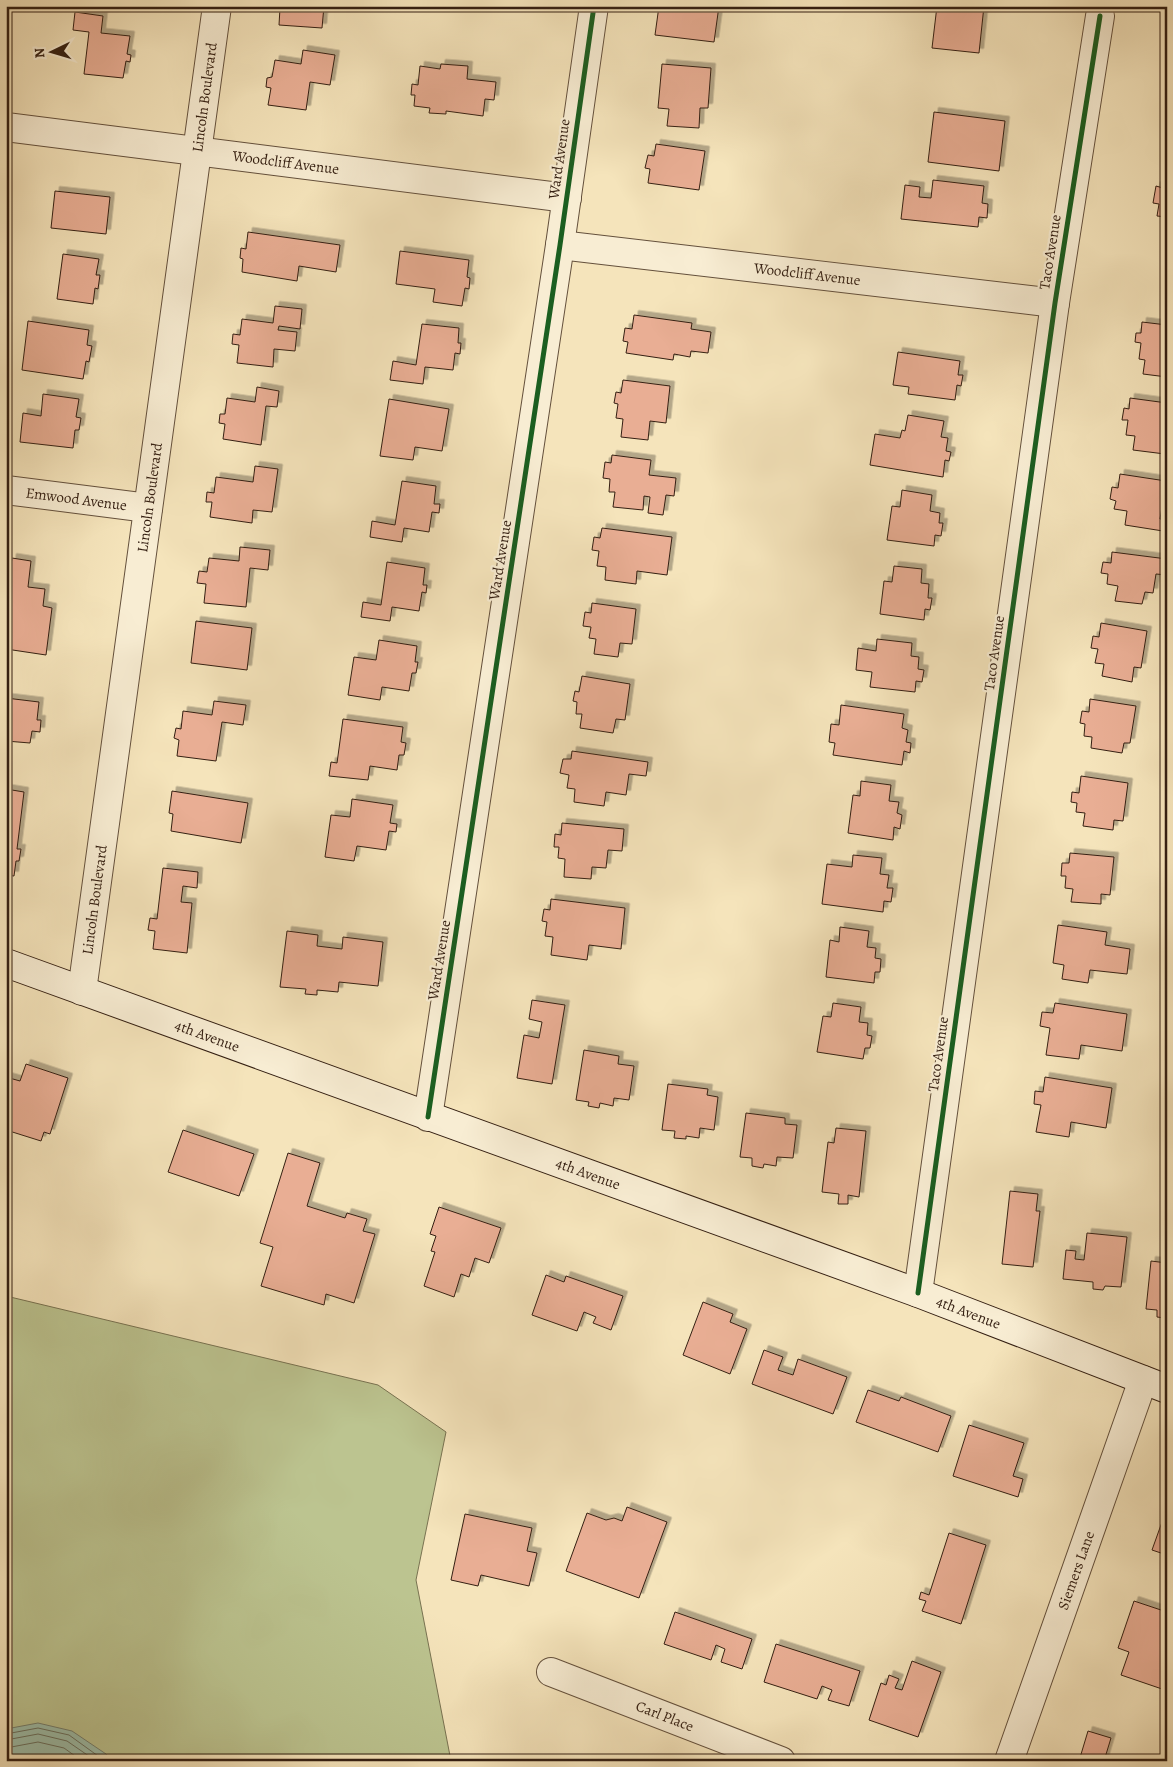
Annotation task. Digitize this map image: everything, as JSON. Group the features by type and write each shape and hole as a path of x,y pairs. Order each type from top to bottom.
{"street":[{"name":"Lincoln Boulevard","path":"82,991 217,6"},
{"name":"Ward Avenue","path":"428,1117 560,245 594,6"},
{"name":"Taco Avenue","path":"918,1293 1055,303 1100,16"},
{"name":"Woodcliff Avenue","path":"6,127 567,198"},
{"name":"Woodcliff Avenue","path":"560,245 1055,303"},
{"name":"Emwood Avenue","path":"6,490 148,508"},
{"name":"4th Avenue","path":"6,963 918,1293 1155,1384"},
{"name":"Siemers Lane","path":"1009,1761 1155,1384"},
{"name":"Carl Place","path":"551,1672 781,1761"}],"shaded area":[{"path":"6,1296 378,1385 446,1432 416,1580 451,1761 6,1761"}],"water":[{"path":"38,1723 72,1731 106,1754 112,1761 6,1761 6,1729"}],"building":[{"path":"275,6 324,6 322,28 279,25 280,8"},
{"path":"659,6 719,6 714,42 655,35"},
{"path":"937,6 984,6 979,53 932,48"},
{"path":"75,12 103,16 101,33 130,36 127,54 131,55 130,62 126,61 123,78 84,74 89,32 73,30"},
{"path":"303,50 335,55 330,85 310,82 306,110 268,105 271,88 266,87 267,78 272,77 275,60 301,64"},
{"path":"441,64 468,66 467,79 496,82 494,100 485,99 483,116 446,111 446,114 429,113 430,108 414,106 415,95 411,95 412,84 418,85 420,66 440,69"},
{"path":"662,64 711,68 708,108 700,108 699,128 667,126 669,109 658,108"},
{"path":"934,112 1005,121 999,171 928,162"},
{"path":"656,144 705,151 699,190 648,183 650,169 645,168 648,155 654,156"},
{"path":"1166,170 1167,217 1157,216 1159,204 1153,203 1156,186 1163,188"},
{"path":"933,180 984,186 982,203 988,204 987,218 979,217 978,227 901,219 905,185 920,187 919,197 931,198"},
{"path":"55,191 110,197 106,234 51,228"},
{"path":"248,232 340,245 336,272 299,266 297,281 242,272 243,259 240,258 241,248 246,249"},
{"path":"400,251 469,260 467,277 470,278 469,289 465,288 462,306 433,302 435,289 396,284"},
{"path":"63,254 99,259 96,275 100,275 98,289 95,288 93,304 57,299"},
{"path":"275,306 302,309 300,329 279,326 278,330 297,332 295,351 274,349 273,367 237,363 239,345 232,344 233,334 240,335 242,319 273,323"},
{"path":"634,315 692,323 691,329 711,332 708,353 691,351 690,357 674,354 673,360 626,353 628,342 623,341 625,328 632,329"},
{"path":"28,321 89,330 87,345 92,346 89,362 86,361 83,379 22,370"},
{"path":"1142,322 1167,325 1167,377 1143,374 1145,360 1139,359 1141,343 1135,342 1136,333 1141,333"},
{"path":"422,324 459,328 458,343 461,343 460,354 455,353 453,370 425,367 423,384 390,380 393,361 416,365"},
{"path":"898,352 960,361 958,375 963,375 961,386 957,385 955,400 908,394 909,387 893,385"},
{"path":"623,380 670,386 666,423 650,421 648,440 621,437 623,419 616,418 618,404 614,403 616,392 621,393"},
{"path":"257,387 279,391 277,407 266,406 261,445 223,439 225,424 219,423 220,414 225,414 227,398 255,402"},
{"path":"43,394 79,399 76,417 81,418 79,430 75,430 73,448 20,442 23,413 41,416"},
{"path":"1130,398 1167,403 1165,454 1133,450 1135,436 1126,435 1128,420 1122,420 1124,408 1129,409"},
{"path":"389,399 449,409 442,451 415,447 413,460 380,456"},
{"path":"908,415 944,421 941,437 948,438 946,451 951,452 949,461 945,460 943,477 870,465 875,434 900,438 902,430 905,431"},
{"path":"612,455 651,460 649,475 676,478 674,496 666,495 663,515 648,513 650,497 644,496 643,510 613,507 615,492 609,492 610,479 603,478 605,462 611,463"},
{"path":"255,466 278,469 272,512 253,510 252,523 210,517 212,502 206,502 207,492 214,493 216,477 253,482"},
{"path":"1120,474 1166,481 1160,519 1164,519 1163,531 1125,525 1127,511 1114,509 1116,501 1110,499 1112,487 1118,488"},
{"path":"402,481 436,486 434,504 440,504 439,513 432,512 429,532 404,528 402,542 370,537 372,521 395,525"},
{"path":"902,490 932,495 930,511 940,513 939,523 943,523 941,536 935,535 934,546 887,540 892,506 900,507"},
{"path":"602,528 672,537 667,575 637,571 636,584 605,580 606,567 597,566 599,551 592,550 594,537 600,538"},
{"path":"240,547 270,550 268,570 250,568 246,607 204,603 206,584 197,583 199,571 207,572 209,558 239,561"},
{"path":"1112,552 1167,559 1167,575 1156,574 1153,593 1145,592 1142,604 1115,601 1118,586 1107,584 1108,574 1101,573 1103,562 1111,563"},
{"path":"12,558 31,561 28,587 45,589 43,606 52,608 46,655 6,649 6,600"},
{"path":"387,562 425,568 423,585 427,585 426,593 422,592 419,611 392,607 390,621 361,617 363,602 381,605"},
{"path":"894,566 922,569 921,583 929,584 928,598 932,598 930,610 925,609 924,620 880,614 884,581 892,582"},
{"path":"592,603 636,609 632,644 620,643 618,657 594,654 596,639 589,638 591,627 583,626 585,612 591,613"},
{"path":"196,621 252,628 247,670 191,663"},
{"path":"1101,623 1147,631 1141,668 1134,667 1132,682 1102,676 1104,664 1095,663 1098,649 1091,648 1093,636 1099,637"},
{"path":"877,639 912,643 911,656 919,657 918,669 924,670 922,682 916,681 915,692 870,687 872,672 856,670 858,648 876,651"},
{"path":"379,640 417,646 415,662 418,662 416,673 412,673 409,691 382,687 380,700 348,695 354,657 376,660"},
{"path":"582,676 630,684 625,720 616,719 613,733 580,728 582,714 576,714 577,702 573,701 575,691 579,692"},
{"path":"6,698 39,702 37,720 41,720 40,732 32,731 30,743 6,741"},
{"path":"1090,699 1136,706 1130,743 1124,743 1122,753 1091,748 1092,737 1084,736 1085,724 1080,723 1082,711 1089,712"},
{"path":"214,701 246,705 243,725 222,722 216,761 177,756 179,740 174,738 176,728 181,729 183,711 212,715"},
{"path":"841,705 904,714 902,728 908,730 906,742 911,743 910,753 904,751 902,765 833,755 835,743 829,742 831,724 839,725"},
{"path":"343,719 403,727 401,742 406,743 404,755 399,755 397,770 370,766 368,780 329,776 331,762 337,763"},
{"path":"572,751 648,762 646,776 629,774 626,795 606,792 604,806 574,802 575,789 567,788 569,775 560,773 563,759 571,759"},
{"path":"1081,776 1128,783 1123,821 1114,820 1113,830 1083,826 1085,813 1076,812 1077,803 1071,802 1072,792 1079,793"},
{"path":"861,781 891,785 889,801 899,802 897,813 902,815 900,829 894,827 893,840 848,833 853,795 860,796"},
{"path":"6,789 24,792 17,849 21,849 19,861 16,861 14,876 6,875"},
{"path":"172,791 248,803 241,843 171,831 173,814 169,813"},
{"path":"352,799 393,805 390,823 397,824 396,832 389,831 386,850 357,846 354,861 325,857 331,815 350,817"},
{"path":"562,823 624,829 622,851 608,850 606,868 592,867 591,879 564,877 565,859 558,858 559,847 554,847 555,834 561,835"},
{"path":"1070,853 1114,857 1110,895 1101,894 1101,904 1071,902 1073,889 1065,888 1066,876 1061,876 1062,863 1069,863"},
{"path":"853,855 882,858 880,874 889,875 887,888 893,888 891,902 884,901 883,912 822,904 827,864 852,867"},
{"path":"163,868 198,872 197,888 183,886 181,902 192,903 187,953 153,949 155,931 148,930 150,918 157,919"},
{"path":"551,899 625,908 621,949 589,945 587,960 551,955 553,937 545,936 547,922 542,921 544,909 550,910"},
{"path":"1058,925 1107,932 1105,945 1130,949 1127,974 1090,970 1088,983 1062,979 1064,965 1053,963"},
{"path":"840,927 869,931 867,947 876,948 875,958 881,959 880,972 875,972 874,983 826,977 830,940 839,942"},
{"path":"287,931 318,935 317,946 342,949 343,937 383,942 378,986 339,982 338,992 317,990 317,995 305,994 306,989 280,987"},
{"path":"532,1000 565,1005 552,1084 517,1078 524,1035 539,1038 542,1022 529,1019"},
{"path":"833,1003 861,1007 859,1022 868,1023 867,1035 872,1036 870,1048 865,1048 863,1059 817,1052 823,1016 831,1017"},
{"path":"1055,1003 1127,1014 1122,1051 1081,1045 1079,1059 1046,1055 1050,1028 1040,1026 1042,1012 1053,1013"},
{"path":"584,1050 619,1056 618,1064 634,1066 629,1100 614,1098 613,1106 600,1103 599,1108 588,1106 589,1102 576,1100"},
{"path":"26,1064 68,1078 50,1134 44,1132 41,1141 6,1130 6,1077 20,1081"},
{"path":"1045,1077 1112,1088 1106,1128 1071,1122 1069,1137 1036,1132 1041,1105 1034,1104 1035,1091 1043,1092"},
{"path":"668,1084 708,1089 707,1095 718,1097 714,1130 700,1128 699,1138 686,1136 686,1139 674,1138 675,1131 662,1130"},
{"path":"746,1113 785,1118 785,1124 797,1125 793,1158 777,1157 776,1166 764,1164 763,1168 752,1166 752,1158 740,1157"},
{"path":"836,1128 866,1131 859,1197 848,1195 848,1204 838,1204 839,1194 822,1192 828,1142 834,1143"},
{"path":"183,1130 254,1154 239,1196 168,1172"},
{"path":"288,1153 320,1163 307,1206 345,1218 347,1213 367,1219 363,1231 375,1234 354,1303 326,1294 324,1305 261,1286 273,1247 260,1243"},
{"path":"1010,1191 1038,1194 1036,1211 1040,1211 1033,1267 1002,1264"},
{"path":"439,1207 501,1228 489,1263 475,1258 469,1277 461,1274 454,1297 424,1286 435,1252 431,1251 436,1236 430,1234"},
{"path":"1087,1233 1127,1237 1121,1287 1105,1286 1103,1290 1093,1289 1093,1282 1063,1279 1066,1250 1076,1251 1075,1259 1084,1260"},
{"path":"1151,1261 1167,1263 1167,1312 1165,1318 1157,1317 1157,1310 1146,1309"},
{"path":"546,1275 564,1282 566,1276 623,1296 611,1330 593,1323 596,1317 584,1312 577,1331 532,1315"},
{"path":"703,1302 733,1314 730,1322 747,1329 730,1374 683,1355"},
{"path":"764,1350 783,1357 778,1370 793,1375 798,1359 847,1377 833,1414 752,1384"},
{"path":"868,1390 899,1401 901,1397 951,1416 938,1452 856,1422"},
{"path":"969,1425 1024,1443 1013,1476 1023,1479 1018,1497 953,1476"},
{"path":"627,1507 667,1522 639,1598 566,1571 587,1513 606,1520 614,1518 622,1521"},
{"path":"1167,1508 1167,1555 1152,1550"},
{"path":"465,1514 532,1528 527,1551 537,1553 529,1586 481,1575 478,1586 451,1580"},
{"path":"949,1533 986,1545 961,1624 922,1611 926,1601 919,1599 921,1592 929,1595"},
{"path":"1134,1601 1167,1612 1167,1685 1165,1690 1121,1675 1129,1652 1118,1648"},
{"path":"675,1612 752,1639 742,1669 721,1662 725,1649 716,1645 711,1660 664,1644"},
{"path":"776,1644 860,1671 849,1706 828,1700 832,1690 822,1686 817,1699 764,1682"},
{"path":"912,1661 941,1672 918,1737 869,1720 881,1683 886,1685 889,1675 899,1679 895,1688 902,1690"},
{"path":"1088,1731 1111,1738 1104,1761 1079,1761"}],"cycle path":[{"path":"428,1117 560,245 594,6"},
{"path":"918,1293 1055,303 1100,16"}]}
